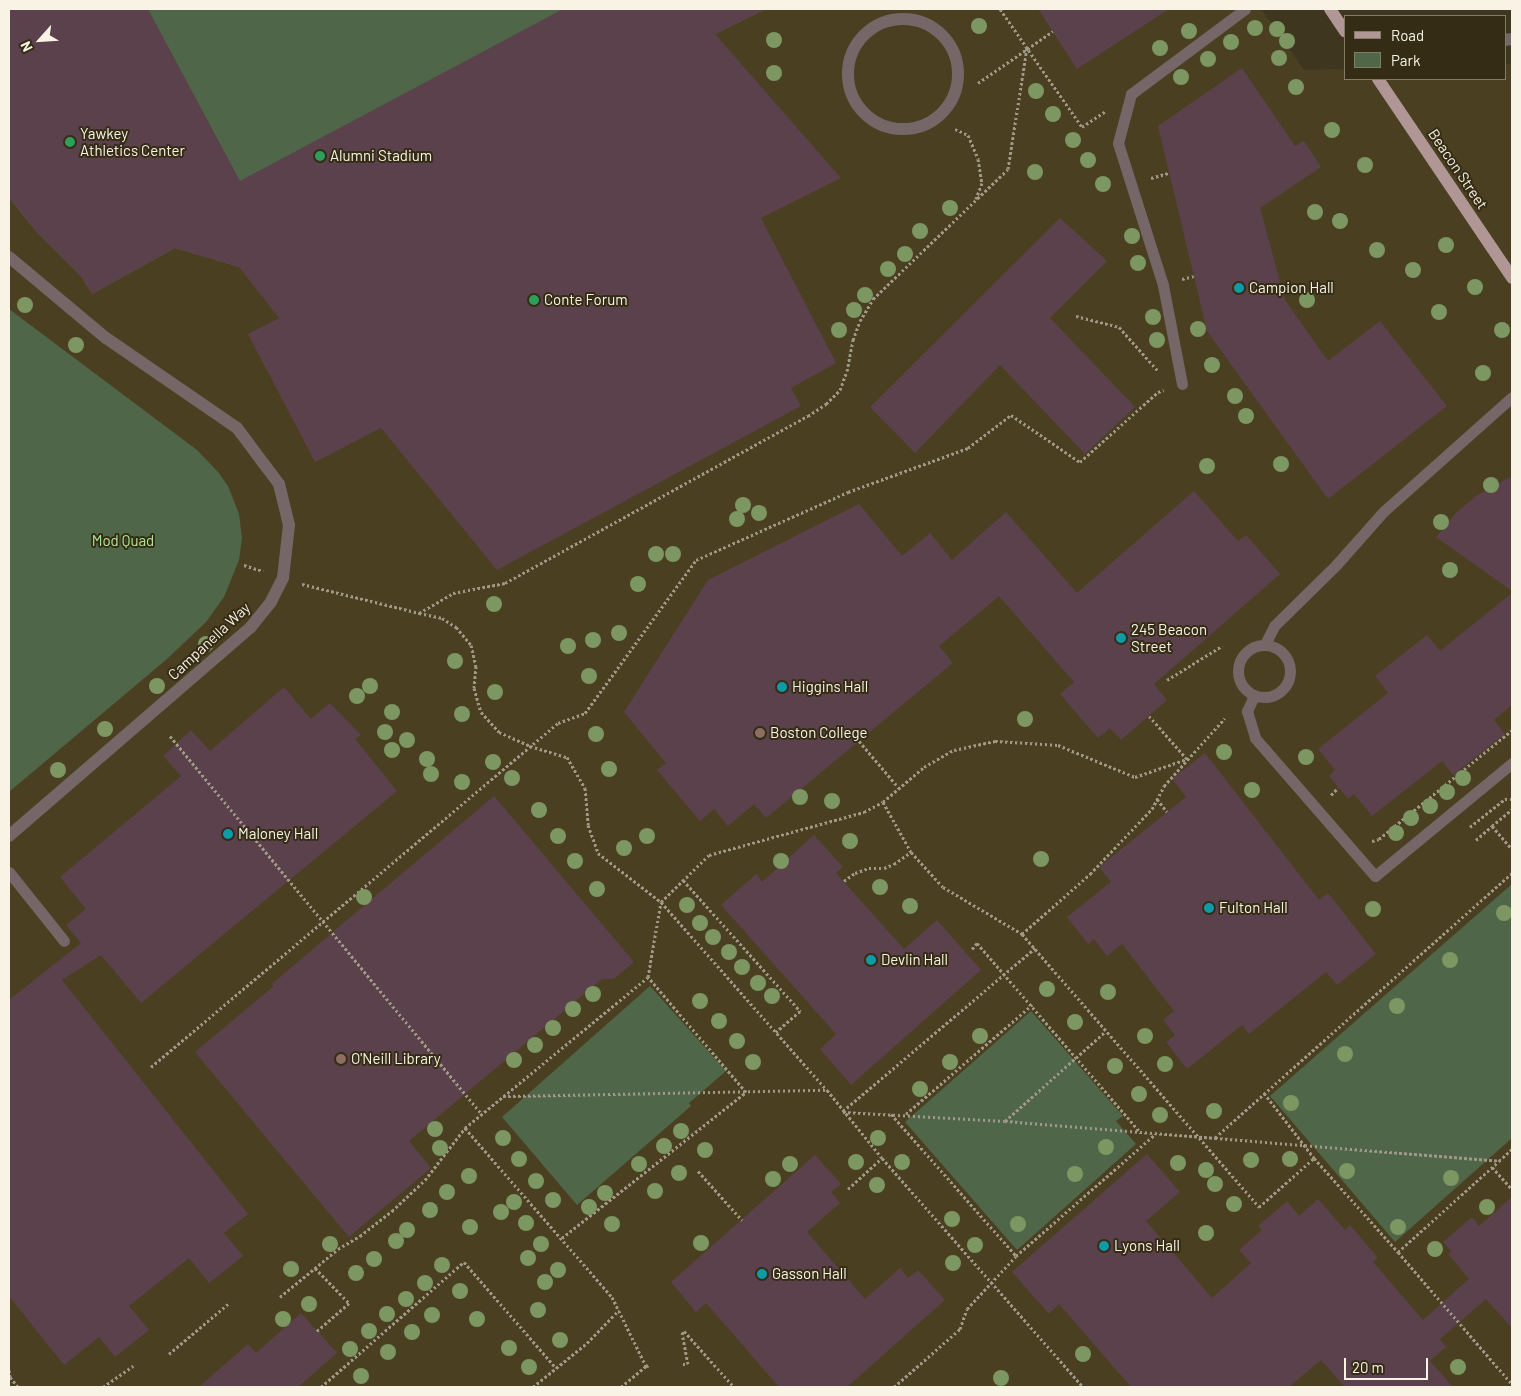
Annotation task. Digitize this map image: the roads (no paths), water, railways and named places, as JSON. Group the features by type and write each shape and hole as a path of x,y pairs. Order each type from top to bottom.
{"main road":[{"path":"1330,9 1344,30"},
{"name":"Beacon Street","path":"1379,80 1512,278"}],"street":[{"path":"892,14 928,25 943,36 953,52 958,69 956,88 949,105 937,118 921,126 903,130 886,127 878,123 858,106 850,90 848,72 852,54 861,38 892,14"},
{"name":"Campanella Way","path":"9,256 106,338 237,428 280,484 289,525 283,578 271,602 251,627 9,836"}],"lane":[{"path":"1177,386 1163,285 1118,143 1131,94 1245,9"},
{"path":"1265,644 1274,626 1336,566 1384,511 1512,397"},
{"path":"1265,644 1278,647 1287,657 1291,670 1288,682 1280,692 1267,697 1254,696 1242,686 1237,673 1240,658 1251,647 1265,644"},
{"path":"1254,696 1247,711 1254,738 1375,876 1512,763"},
{"path":"9,872 64,941"}],"place":[{"name":"Yawkey Athletics Center","path":"70,142"},
{"name":"Alumni Stadium","path":"320,156"},
{"name":"Campion Hall","path":"1239,288"},
{"name":"Conte Forum","path":"534,300"},
{"name":"245 Beacon Street","path":"1121,638"},
{"name":"Higgins Hall","path":"782,687"},
{"name":"Boston College","path":"760,733"},
{"name":"Maloney Hall","path":"228,834"},
{"name":"Fulton Hall","path":"1209,908"},
{"name":"Devlin Hall","path":"871,960"},
{"name":"O'Neill Library","path":"341,1059"},
{"name":"Lyons Hall","path":"1104,1246"},
{"name":"Gasson Hall","path":"762,1274"}],"park label":[{"name":"Mod Quad","path":"123,541"}]}
